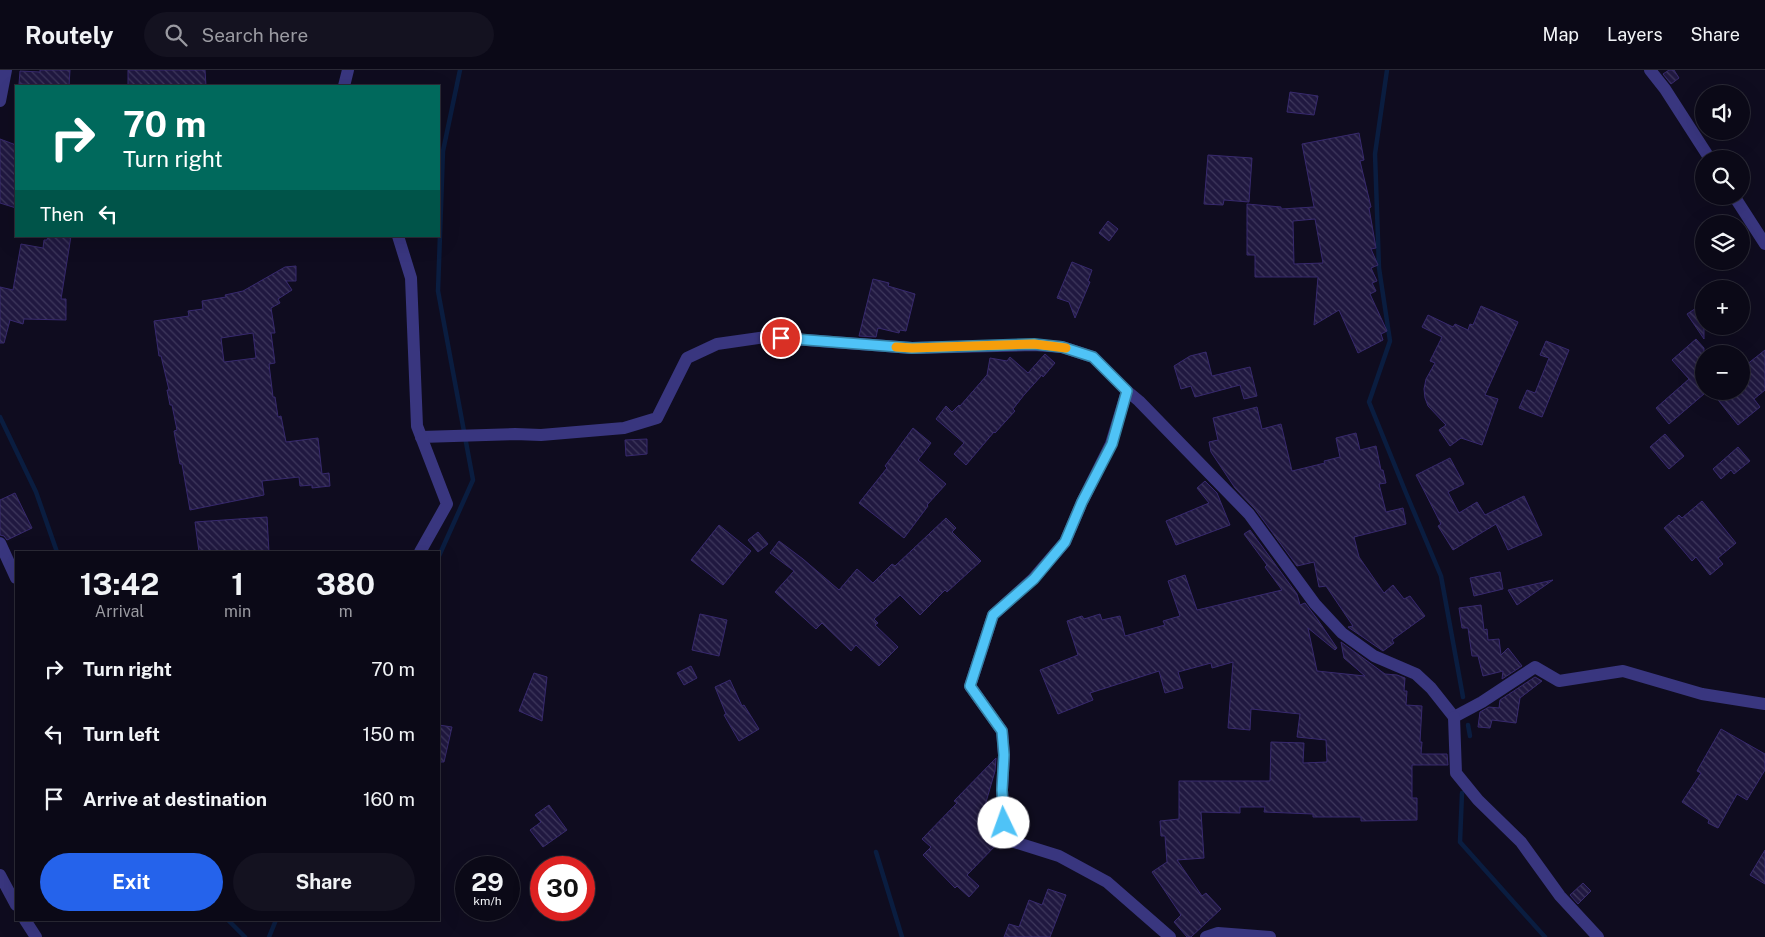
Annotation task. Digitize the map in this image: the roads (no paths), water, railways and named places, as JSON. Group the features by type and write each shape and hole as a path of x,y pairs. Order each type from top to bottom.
{"street":[{"path":"0,101 6,70"},
{"path":"344,85 348,70"},
{"path":"1650,70 1704,150"},
{"path":"1740,205 1765,244"},
{"path":"398,237 411,278 417,426 447,504 421,551"},
{"path":"421,437 542,435 624,428 657,418 688,358 716,344 766,337 912,348 1034,344 1062,347 1093,357 1139,401 1249,514 1316,604 1342,633 1374,656 1416,674 1431,688 1454,717 1456,774 1478,800 1521,842 1560,896 1596,937"},
{"path":"1127,391 1112,444 1082,502 1065,542 1034,579 993,615 970,686 1002,731 1004,755 1002,790 1005,839 1059,856 1107,882 1170,937"},
{"path":"0,543 15,576"},
{"path":"1454,717 1482,702 1535,666 1559,681 1623,671 1702,694 1765,704"},
{"path":"0,875 15,903"},
{"path":"26,921 36,937"},
{"path":"1206,937 1218,933 1270,937"}],"waterway":[{"path":"440,235 443,151 460,70"},
{"path":"1387,70 1375,154 1379,268 1390,341 1369,402 1441,576 1463,697"},
{"path":"440,237 438,291 473,480 440,554"},
{"path":"0,417 36,492 57,551"},
{"path":"1468,725 1470,736"},
{"path":"1462,793 1460,842 1545,937"},
{"path":"876,852 902,937"},
{"path":"229,921 245,937"},
{"path":"269,937 276,921"}]}
